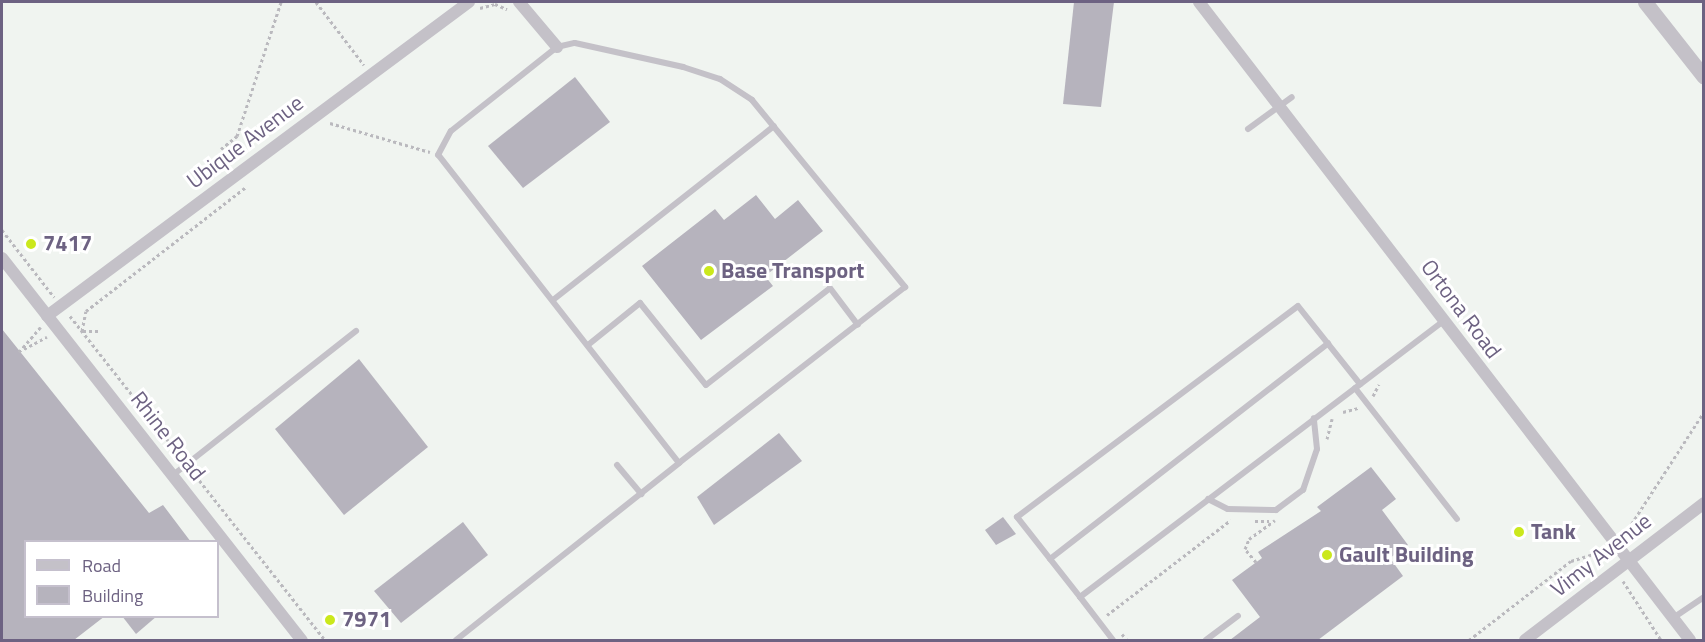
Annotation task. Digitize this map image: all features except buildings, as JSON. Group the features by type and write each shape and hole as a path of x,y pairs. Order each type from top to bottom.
{"street":[{"name":"Ubique Avenue","path":"47,316 469,2"},
{"path":"519,2 557,47"},
{"name":"Ortona Road","path":"1199,2 1690,640"},
{"path":"1645,2 1704,77"},
{"name":"Rhine Road","path":"2,258 302,640"},
{"name":"Vimy Avenue","path":"1525,640 1704,503"}],"lane":[{"path":"456,640 905,287 752,100 720,79 576,43 557,47 451,131 438,155 679,463"},
{"path":"1248,129 1292,97"},
{"path":"553,300 774,126"},
{"path":"588,345 640,303 706,385 830,288 858,325"},
{"path":"1113,640 1017,517 1298,306 1328,343 1358,386 1366,402 1457,519"},
{"path":"1080,597 1444,321"},
{"path":"173,476 356,331"},
{"path":"1050,559 1328,343"},
{"path":"1208,499 1228,509 1276,510 1303,490 1317,448 1314,418"},
{"path":"617,465 641,494"},
{"path":"1673,618 1704,597"},
{"path":"1206,640 1238,616"}],"path":[{"path":"221,149 237,136 281,2"},
{"path":"322,129 331,122 438,155"},
{"path":"82,331 86,311 252,182"},
{"path":"2,230 325,640"},
{"path":"1326,442 1334,416 1366,402 1388,375"},
{"path":"1256,562 1245,549 1249,539 1284,513"},
{"path":"1251,520 1277,519"},
{"path":"1113,622 1106,613 1222,525 1241,520"},
{"path":"1602,551 1661,640"},
{"path":"1120,631 1127,640"}],"place":[{"name":"7417","path":"31,244"},
{"name":"Base Transport","path":"709,271"},
{"name":"Tank","path":"1519,532"},
{"name":"Gault Building","path":"1327,555"},
{"name":"7971","path":"330,620"}]}
